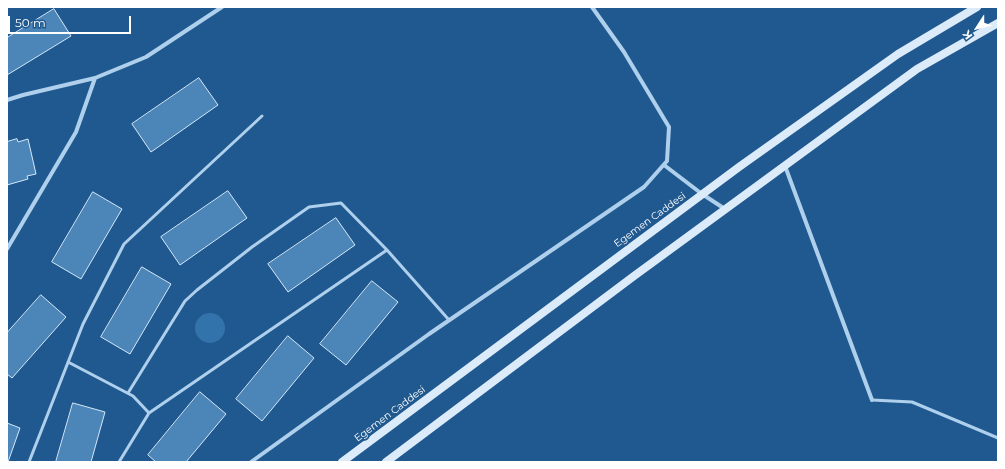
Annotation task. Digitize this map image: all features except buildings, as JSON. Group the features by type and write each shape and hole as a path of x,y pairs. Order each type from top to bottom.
{"main road":[{"name":"Egemen Caddesi","path":"342,462 702,194 898,54 978,7"},
{"path":"386,462 917,69 998,24"}],"street":[{"path":"7,100 95,78 146,57 222,7"},
{"path":"251,462 449,320 644,187 667,161 669,127 624,52 592,7"},
{"path":"7,249 76,132 95,78"},
{"path":"664,165 702,194 726,209"},
{"path":"785,166 872,400"}],"lane":[{"path":"29,462 83,324 124,244 262,116"},
{"path":"128,393 185,301 252,248 309,207 341,204 387,250 449,320"},
{"path":"119,462 149,413 387,250"},
{"path":"68,362 133,396 149,413"},
{"path":"872,400 912,402 998,438"}],"shaded area":[{"path":"210,313 221,317 225,328 221,339 210,343 199,339 195,328 199,317"}]}
